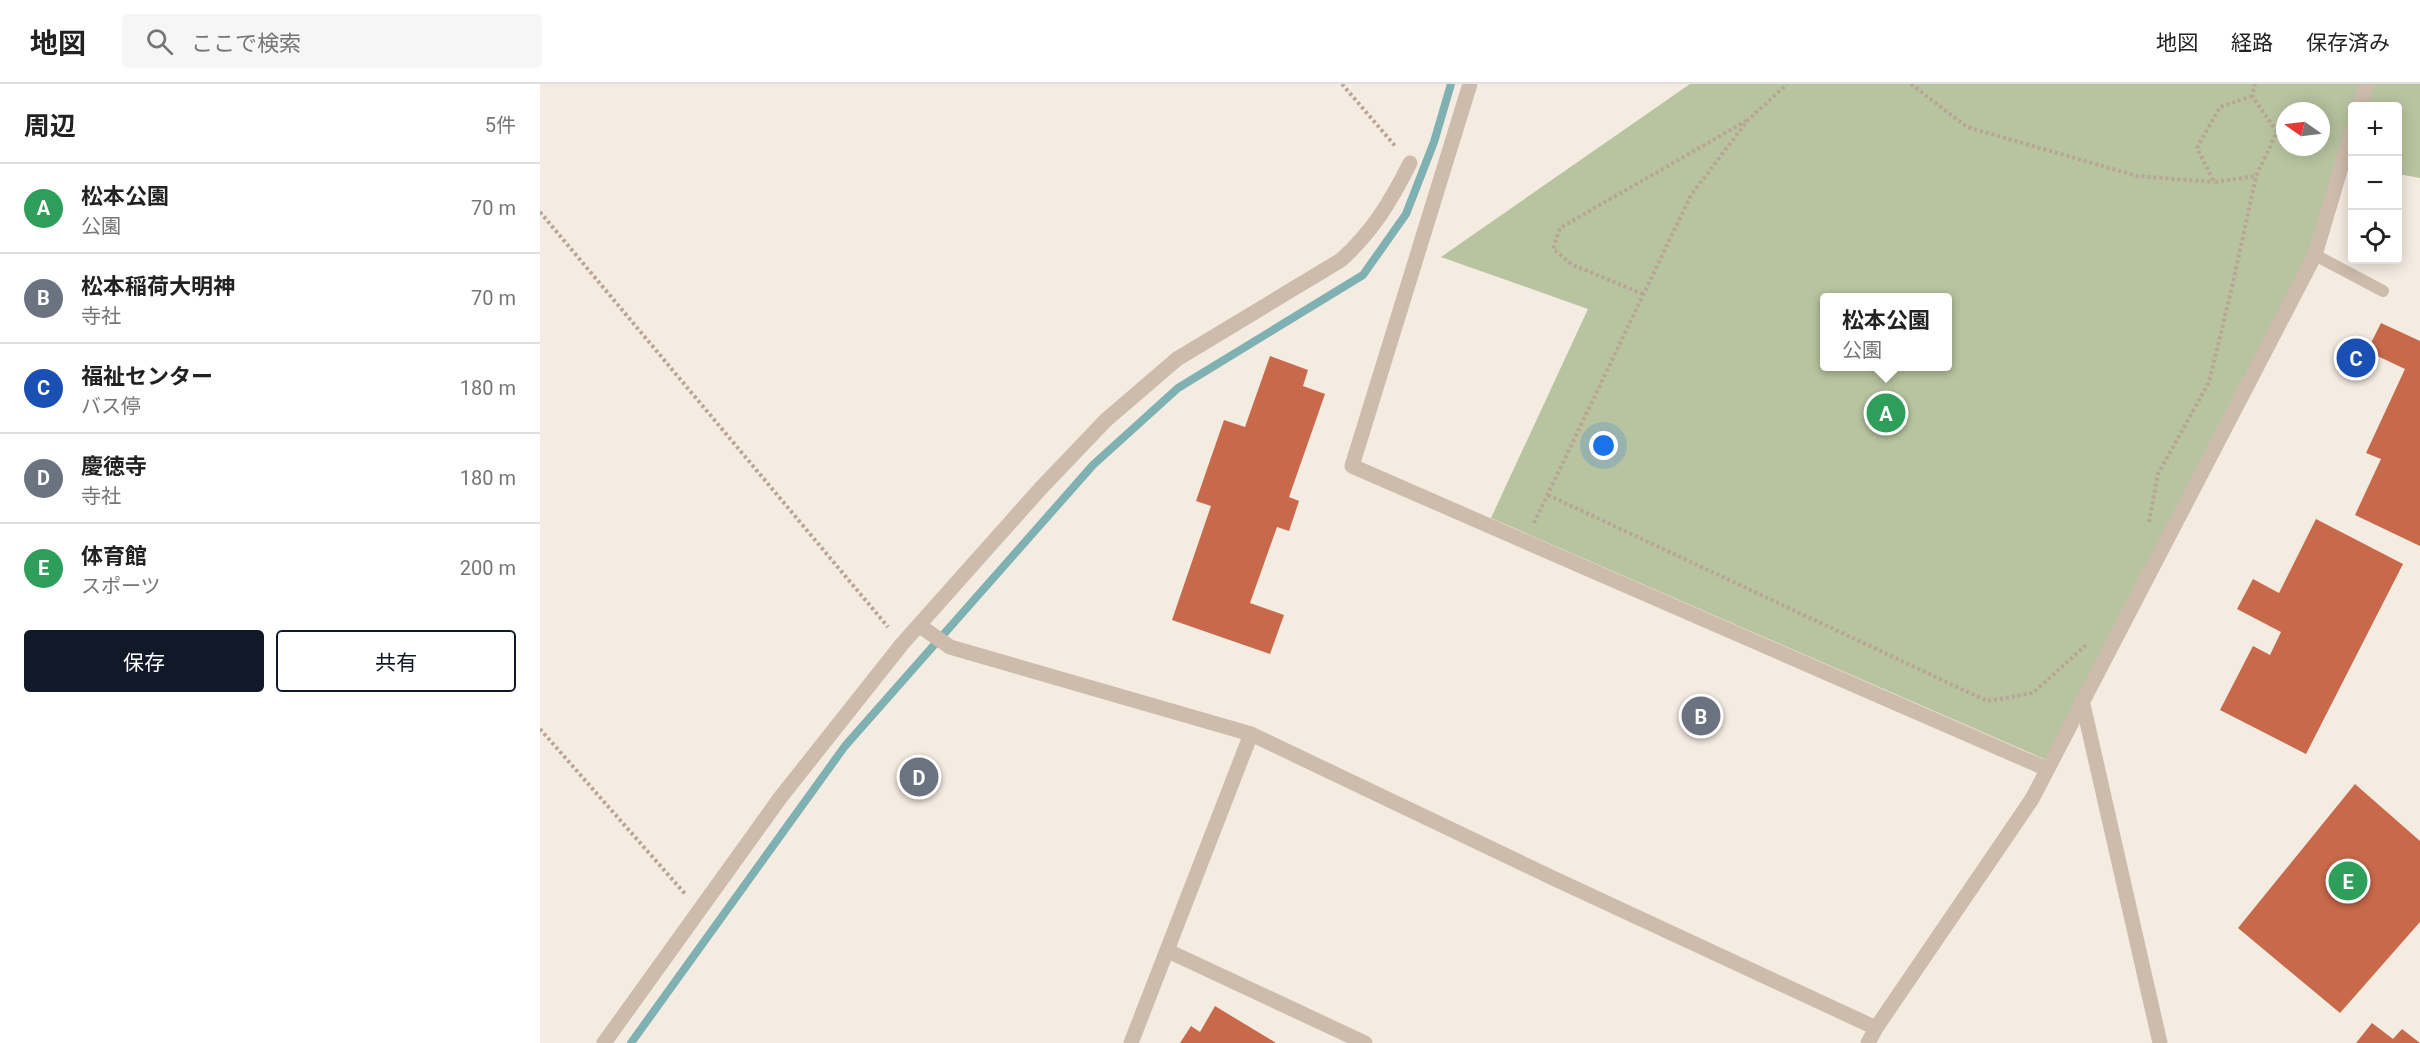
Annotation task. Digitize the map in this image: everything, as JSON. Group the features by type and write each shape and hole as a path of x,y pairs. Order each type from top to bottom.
{"street":[{"path":"1470,84 1352,466 2047,770"},
{"path":"2361,102 2367,84"},
{"path":"1868,1043 2032,799 2315,255 2348,144"},
{"path":"604,1043 780,798 902,644 1041,488 1106,420 1178,359 1341,260 1364,239 1393,198 1410,163"},
{"path":"920,626 950,647 1251,734 1555,879 1876,1028"},
{"path":"2082,700 2160,1043"},
{"path":"1131,1043 1251,734"},
{"path":"1168,951 1365,1043"}],"lane":[{"path":"2315,255 2383,291"}],"path":[{"path":"1342,84 1410,163"},
{"path":"1533,524 1691,195 1748,120 1787,84"},
{"path":"1911,84 1967,127 2137,176 2214,182 2256,176"},
{"path":"2147,531 2158,474 2209,382 2256,176 2277,132 2253,96 2255,84"},
{"path":"2214,182 2197,148 2220,107 2253,96"},
{"path":"1644,294 1573,265 1553,249 1560,228 1748,120"},
{"path":"540,212 902,644"},
{"path":"1548,495 1987,701 2033,693 2092,639"},
{"path":"540,729 700,911"}],"green space":[{"path":"1690,84 2420,84 2420,178 2402,175 2402,102 2348,102 2348,144 2315,255 2051,762 1491,518 1588,309 1441,257"}],"building":[{"path":"2381,323 2420,341 2420,546 2355,515 2381,459 2366,453 2405,369 2367,351"},
{"path":"1270,356 1308,370 1303,386 1325,394 1289,497 1299,501 1289,531 1277,527 1250,603 1284,615 1270,654 1172,620 1211,506 1196,501 1224,420 1245,427"},
{"path":"2316,519 2403,564 2306,754 2220,710 2253,646 2270,655 2281,632 2237,609 2253,579 2279,593"},
{"path":"2355,784 2420,841 2420,922 2340,1013 2238,928"},
{"path":"1215,1006 1276,1043 1180,1043 1191,1026 1200,1032"},
{"path":"2372,1023 2393,1039 2402,1029 2420,1043 2356,1043"}],"waterway":[{"path":"631,1043 845,746 1093,465 1178,388 1363,275 1406,214 1434,142 1451,84"}],"place":[{"name":"福祉センター","path":"2356,358"},
{"name":"松本公園","path":"1886,413"},
{"name":"松本稲荷大明神","path":"1701,716"},
{"name":"慶徳寺","path":"919,777"},
{"name":"体育館","path":"2348,881"}]}
